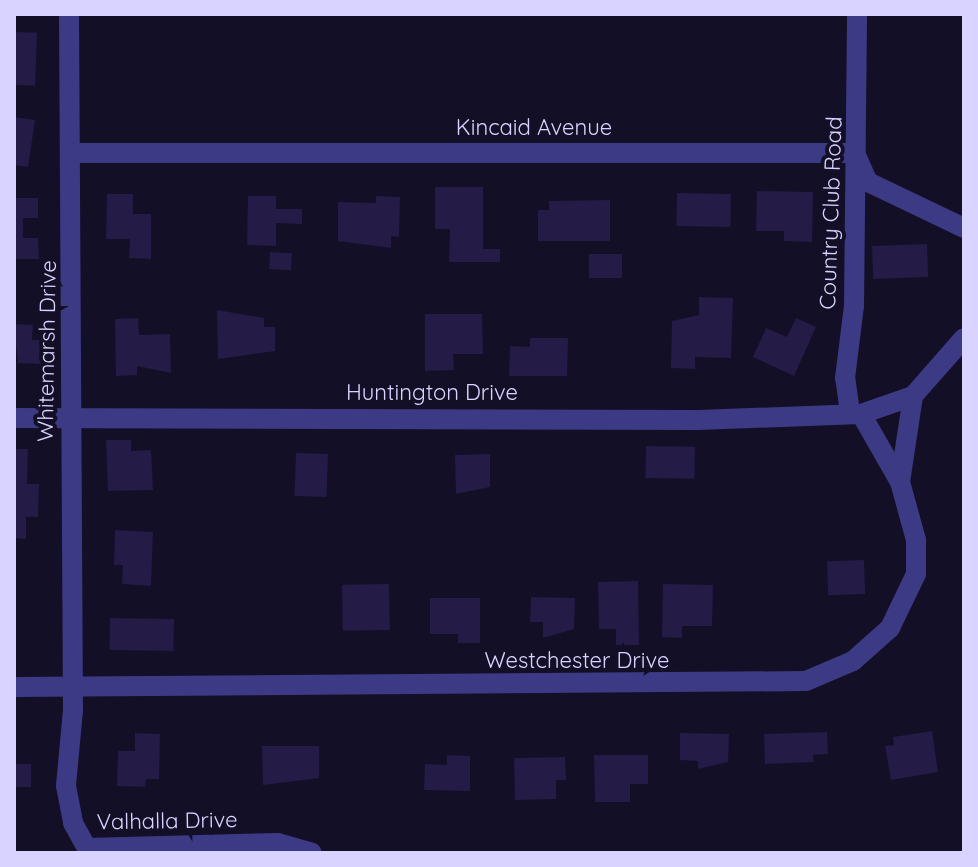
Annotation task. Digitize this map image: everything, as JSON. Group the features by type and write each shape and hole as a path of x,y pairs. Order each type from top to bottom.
{"street":[{"name":"Whitemarsh Drive","path":"69,14 74,153 70,414 72,688"},
{"name":"Country Club Road","path":"856,413 845,378 854,306 857,14"},
{"name":"Kincaid Avenue","path":"74,153 855,153"},
{"path":"855,153 868,182 964,228"},
{"name":"Huntington Drive","path":"14,418 70,414 698,420 856,413 913,396 964,338"},
{"path":"900,482 913,396"},
{"name":"Westchester Drive","path":"14,687 806,681 853,661 890,628 908,597 916,540 900,482 856,413"},
{"name":"Valhalla Drive","path":"72,688 66,786 73,823 87,848 278,843 312,853"}],"building":[{"path":"14,32 37,33 35,86 14,85"},
{"path":"14,117 35,120 28,167 14,165"},
{"path":"435,187 483,187 483,249 500,249 500,262 449,262 450,229 435,229"},
{"path":"757,191 813,192 812,242 784,241 784,231 756,231"},
{"path":"677,193 731,194 730,227 676,226"},
{"path":"107,194 133,194 133,214 151,214 151,259 129,258 130,239 106,239"},
{"path":"248,196 276,196 276,209 302,209 302,224 276,223 276,246 247,245"},
{"path":"376,196 400,197 399,237 391,236 391,248 338,241 338,202 376,203"},
{"path":"14,198 38,198 38,218 23,218 23,238 38,238 39,259 14,259"},
{"path":"610,200 610,241 538,241 538,210 549,210 549,201"},
{"path":"927,244 928,277 873,279 872,246"},
{"path":"270,252 292,253 291,270 269,269"},
{"path":"589,254 622,254 622,278 589,278"},
{"path":"699,297 733,298 731,358 695,357 695,369 671,368 672,321 699,315"},
{"path":"217,310 264,318 264,327 275,327 275,351 218,359"},
{"path":"425,314 482,314 483,354 453,354 454,370 425,371"},
{"path":"138,318 139,335 170,334 171,373 137,366 137,375 116,376 115,319"},
{"path":"796,318 816,327 794,376 753,357 766,328 787,337"},
{"path":"14,324 33,325 32,340 44,340 43,364 18,363"},
{"path":"530,338 568,338 567,376 509,376 510,346 530,347"},
{"path":"106,440 131,440 131,451 151,450 153,490 108,491"},
{"path":"646,446 695,447 694,479 645,478"},
{"path":"14,449 28,449 27,484 39,484 38,517 26,517 26,539 14,538"},
{"path":"296,453 328,454 326,497 294,496"},
{"path":"490,454 490,487 456,494 455,455"},
{"path":"115,530 153,532 151,586 122,584 123,565 114,565"},
{"path":"864,560 865,594 828,595 827,561"},
{"path":"638,581 639,645 616,645 616,629 599,629 598,582"},
{"path":"389,584 390,630 343,631 342,585"},
{"path":"663,584 713,585 712,626 682,626 682,638 662,637"},
{"path":"531,597 575,598 574,629 543,638 543,622 530,622"},
{"path":"430,598 480,598 480,643 458,643 458,634 430,634"},
{"path":"110,618 174,619 173,651 109,650"},
{"path":"932,731 938,772 891,780 885,746 894,745 893,737"},
{"path":"827,732 828,754 813,755 814,762 765,764 764,734"},
{"path":"135,733 160,734 159,779 146,779 145,787 117,786 118,751 135,751"},
{"path":"680,733 729,734 728,762 698,769 698,761 680,760"},
{"path":"262,746 319,746 319,778 263,785"},
{"path":"447,755 470,756 470,791 424,790 425,764 447,765"},
{"path":"594,755 648,755 648,784 630,784 630,802 595,802"},
{"path":"565,757 566,780 556,780 556,799 515,800 514,758"},
{"path":"14,764 31,764 31,787 14,787"}]}
